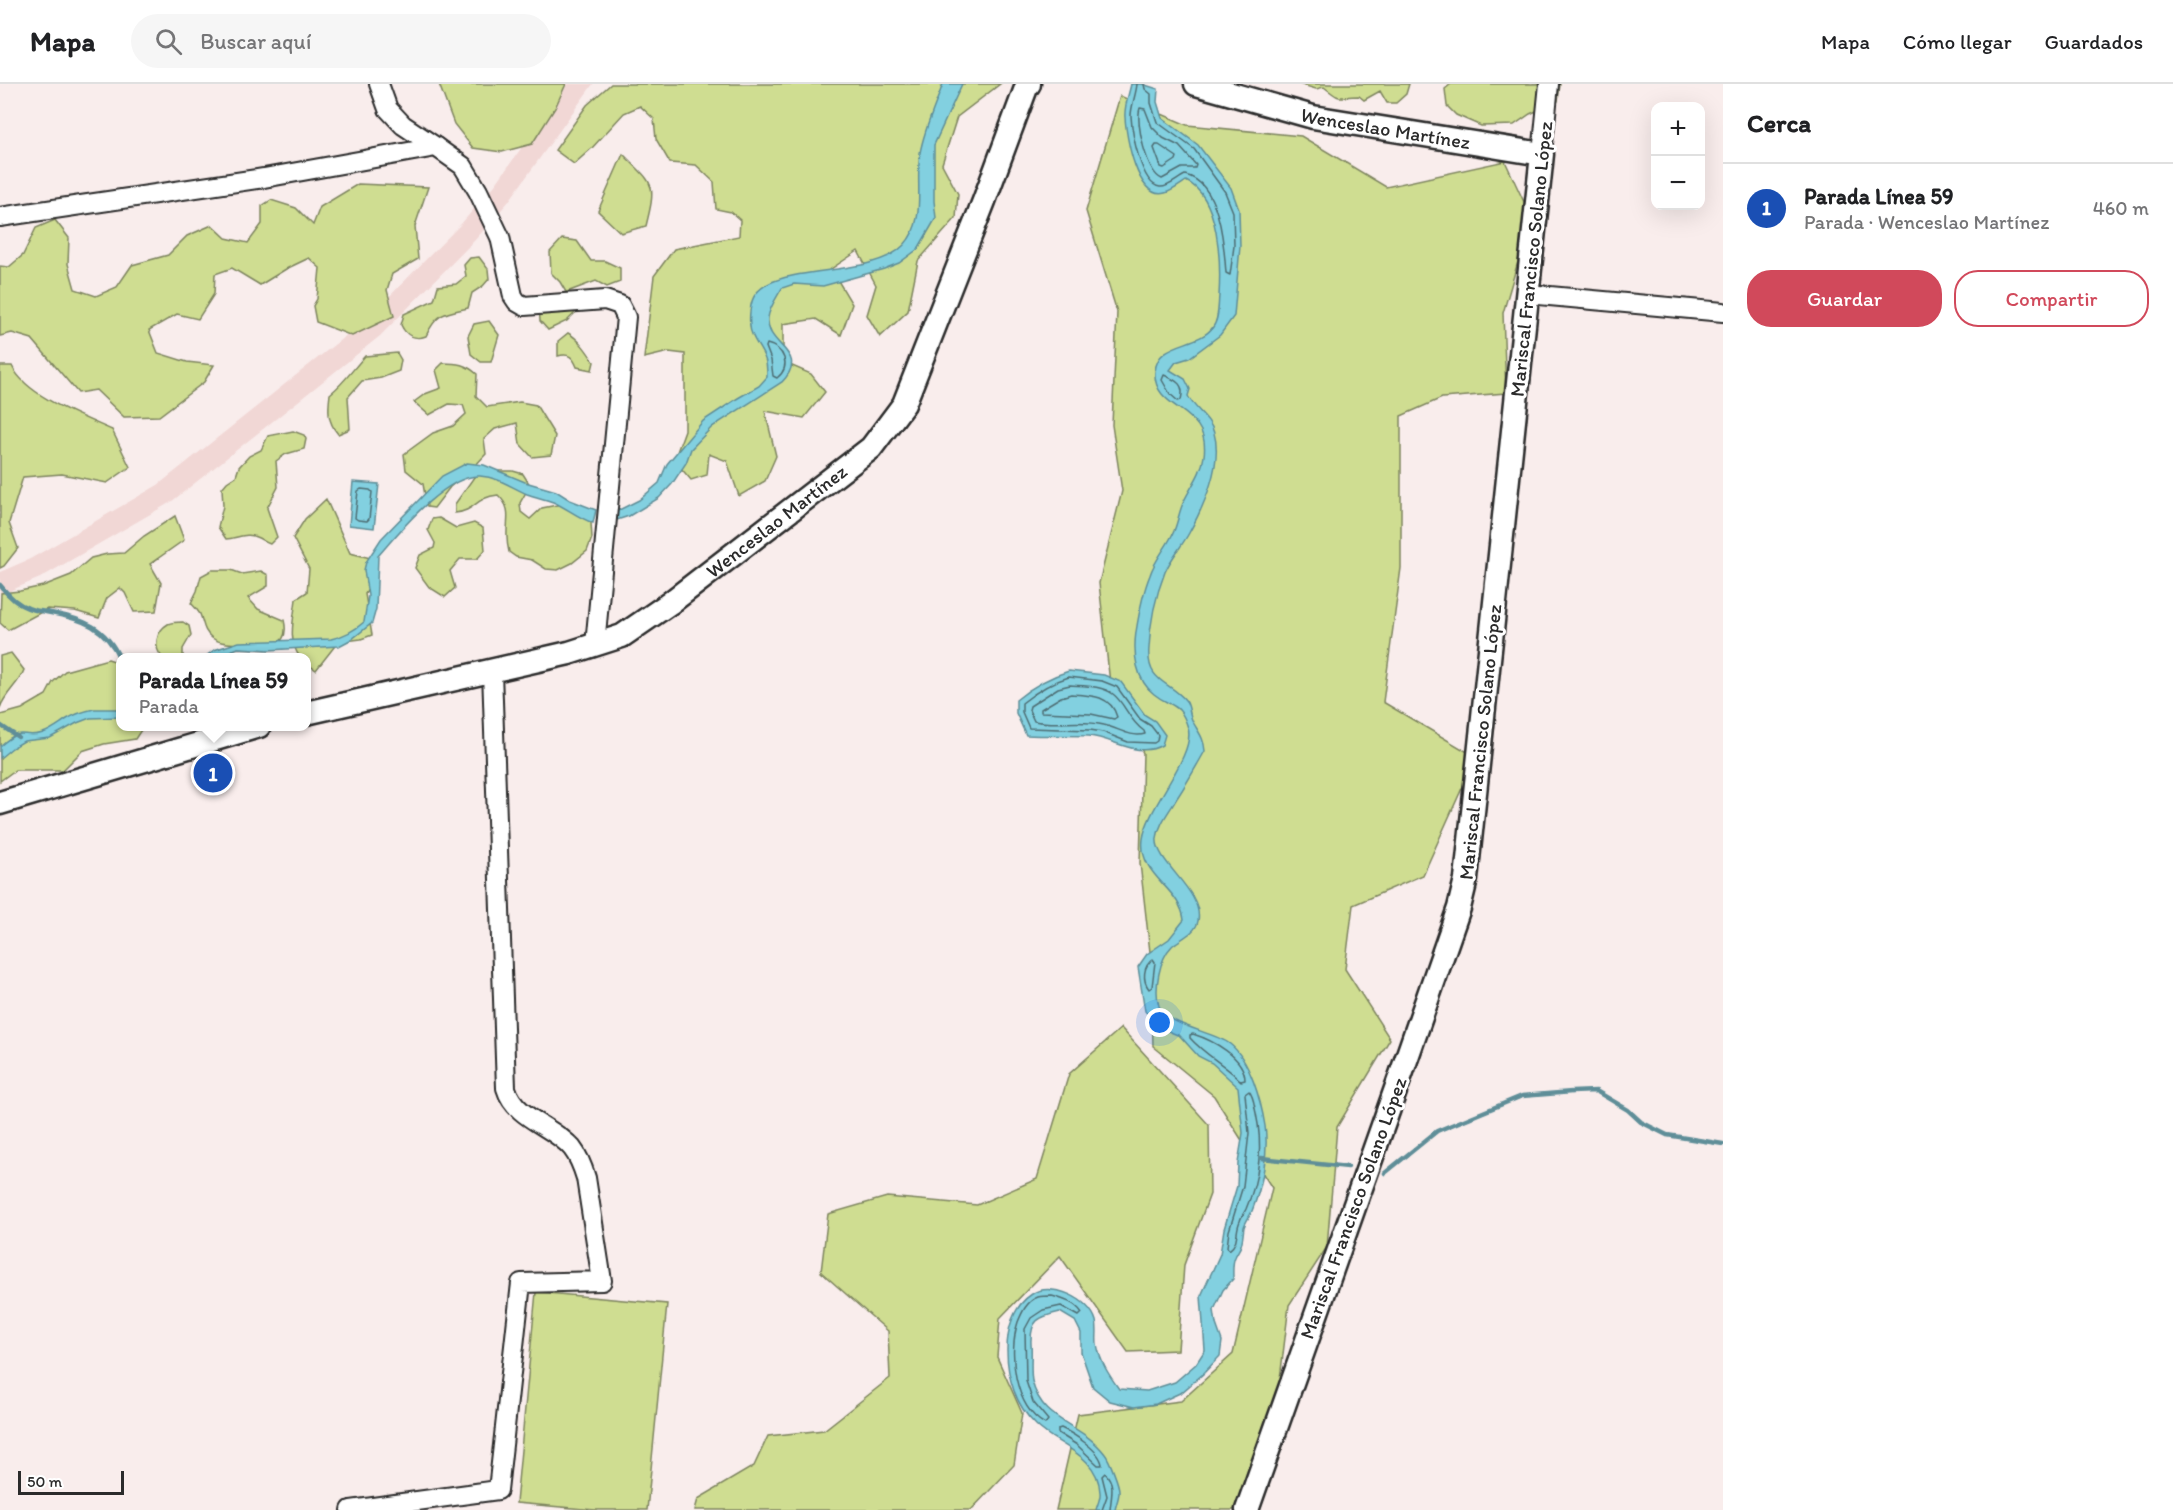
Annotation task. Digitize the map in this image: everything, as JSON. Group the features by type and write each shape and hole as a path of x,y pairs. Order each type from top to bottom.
{"main road":[{"name":"Wenceslao Martínez","path":"311,712 569,653 622,636 670,603 871,448 904,404 1029,84"},
{"name":"Wenceslao Martínez","path":"1196,84 1313,117 1542,154"},
{"name":"Mariscal Francisco Solano López","path":"1247,1510 1459,908 1466,879 1542,154"},
{"path":"0,803 242,731"}],"street":[{"path":"379,84 388,108 403,125 463,166 500,237 513,296 517,302 524,306 532,306 605,300 620,305 626,317 595,645"},
{"name":"Mariscal Francisco Solano López","path":"1542,154 1549,84"},
{"path":"0,218 264,178 436,147"},
{"path":"1528,294 1723,312"},
{"path":"351,1510 498,1490 522,1283 602,1281 582,1164 573,1149 561,1138 514,1105 506,1088 492,670"}],"shaded area":[{"path":"567,84 593,84 509,201 475,240 380,336 171,502 40,578 0,595 0,572 30,559 158,485 368,318 461,224 495,185"}],"green space":[{"path":"439,84 566,84 555,108 532,144 502,152 473,148 454,124"},
{"path":"611,84 1000,84 957,117 942,164 958,194 956,218 918,261 908,311 880,337 867,315 876,285 858,251 831,269 852,304 841,335 816,319 783,324 783,362 811,374 825,392 804,418 765,411 776,456 765,481 739,496 727,461 709,454 707,475 691,480 674,460 685,430 685,354 669,352 644,358 654,276 674,249 739,236 740,220 731,212 716,209 714,182 696,165 670,163 656,139 654,119 640,106 624,113 574,164 555,150 587,105"},
{"path":"1299,84 1409,84 1406,94 1396,103 1387,103 1380,91 1364,100 1359,96 1337,96 1324,87 1316,89"},
{"path":"1451,84 1560,84 1558,101 1530,114 1514,125 1481,126 1456,115 1447,106 1445,89"},
{"path":"1120,96 1187,125 1301,136 1386,187 1505,161 1531,217 1503,313 1506,393 1442,398 1401,416 1401,568 1383,702 1476,757 1423,875 1353,905 1345,969 1390,1039 1337,1127 1327,1247 1289,1305 1270,1461 1248,1510 1056,1510 1078,1414 1181,1401 1233,1354 1272,1188 1214,1096 1153,1046 1151,961 1140,863 1143,753 1110,683 1099,583 1122,491 1112,425 1117,312 1086,211"},
{"path":"623,154 647,179 652,192 646,226 621,233 598,211"},
{"path":"358,184 428,187 415,226 418,259 392,274 387,290 394,316 352,336 316,322 313,306 317,299 320,268 309,258 260,285 232,268 215,274 214,294 198,319 177,314 149,330 158,353 187,362 214,365 204,382 159,416 124,417 96,390 78,393 32,339 12,333 0,336 0,266 9,267 23,255 36,228 55,220 69,238 68,264 75,289 96,296 117,287 132,265 168,255 187,236 212,225 226,238 248,243 262,224 262,206 271,200 296,208 313,225 320,207"},
{"path":"562,239 577,241 591,261 605,261 620,268 620,282 607,287 596,281 567,292 576,297 580,308 567,321 548,330 540,321 539,304 566,292 551,273 550,252"},
{"path":"479,257 488,269 489,279 472,293 468,308 442,315 426,336 415,337 405,332 401,325 404,314 434,300 438,286 456,284 466,276 464,265 470,258"},
{"path":"489,321 499,335 491,362 481,362 471,354 468,336 474,324"},
{"path":"568,333 579,342 594,362 592,370 577,367 572,358 568,356 558,356 558,341"},
{"path":"397,353 401,360 399,371 381,378 362,381 348,397 350,429 338,434 329,415 330,394 365,356"},
{"path":"443,363 461,365 477,374 476,396 487,407 520,402 536,405 555,436 551,455 532,457 520,444 517,423 495,429 484,439 486,454 450,487 434,508 427,507 423,484 406,470 404,454 433,433 453,426 466,414 463,405 449,404 429,415 414,402 425,394 441,388 436,370"},
{"path":"0,366 12,366 29,387 42,396 112,430 130,467 107,483 62,474 23,477 9,523 18,548 0,568"},
{"path":"293,431 304,435 306,439 304,449 286,454 276,461 278,487 267,508 277,537 270,544 249,535 226,539 218,527 223,506 222,488 236,476 239,467 249,456 261,450 268,436"},
{"path":"486,471 513,471 523,474 530,485 520,503 521,512 530,519 542,508 562,504 587,516 591,523 592,538 587,551 572,563 558,570 546,569 532,560 516,557 509,552 508,515 506,505 498,495 485,498 467,510 455,513 455,504 474,477"},
{"path":"326,499 350,553 375,559 377,577 365,594 372,635 338,642 316,670 311,666 311,653 297,653 292,637 296,599 307,592 309,569 293,538 305,519"},
{"path":"175,516 184,540 150,564 161,583 156,611 134,612 120,588 107,598 99,618 75,611 47,609 8,630 0,623 1,593 43,586 71,575 91,558 124,553 144,536"},
{"path":"439,518 456,528 474,523 483,528 485,550 477,559 460,559 450,571 455,588 445,597 429,587 415,568 420,555 434,548 435,543 428,530 432,519"},
{"path":"212,570 231,570 242,574 261,571 268,575 268,586 248,598 258,609 284,620 285,631 279,643 264,646 229,643 218,641 209,635 200,614 191,603 201,576"},
{"path":"183,622 189,626 191,635 183,653 159,653 158,635 164,627"},
{"path":"11,653 24,670 0,708 0,656"},
{"path":"108,659 116,662 116,731 140,731 135,739 104,744 82,751 63,770 15,770 0,781 0,715 22,709 46,695 53,682 65,671"},
{"path":"1121,1028 1209,1125 1210,1194 1184,1265 1178,1350 1128,1352 1060,1256 1000,1318 997,1357 1022,1413 1014,1465 971,1510 695,1510 698,1499 754,1466 768,1436 824,1430 890,1378 888,1331 821,1272 828,1214 887,1197 977,1205 1037,1179 1069,1074"},
{"path":"536,1292 667,1304 647,1510 595,1510 516,1503"}],"water":[{"path":"943,84 962,84 934,145 936,218 918,249 899,263 884,269 823,286 794,284 782,288 768,318 773,336 790,356 792,363 790,372 782,382 712,427 691,449 686,463 659,498 629,516 617,520 617,511 639,500 659,483 667,464 703,421 759,386 767,377 765,359 750,330 750,310 755,295 766,285 782,278 870,263 889,256 904,245 916,224 920,153"},
{"path":"1131,84 1142,84 1158,89 1157,102 1162,118 1198,145 1231,188 1239,210 1240,246 1234,316 1220,335 1189,358 1176,362 1170,370 1185,379 1190,389 1188,396 1212,427 1216,457 1211,484 1200,510 1165,572 1156,600 1151,629 1149,660 1151,668 1160,680 1186,701 1205,751 1162,822 1157,838 1163,857 1194,899 1198,910 1198,921 1191,932 1172,946 1164,958 1157,991 1159,1006 1163,1013 1171,1019 1222,1039 1237,1051 1249,1070 1261,1105 1266,1147 1259,1191 1244,1227 1241,1246 1234,1259 1233,1279 1223,1290 1214,1310 1222,1341 1220,1356 1182,1392 1156,1404 1134,1407 1110,1401 1093,1387 1081,1352 1081,1333 1075,1321 1060,1312 1041,1318 1034,1325 1031,1336 1031,1372 1037,1395 1053,1414 1096,1444 1107,1457 1116,1479 1119,1496 1115,1510 1096,1510 1100,1492 1098,1479 1092,1469 1076,1452 1036,1425 1023,1409 1014,1391 1007,1360 1007,1342 1012,1319 1020,1305 1032,1294 1050,1290 1069,1294 1078,1299 1092,1313 1097,1324 1097,1344 1100,1357 1119,1389 1147,1391 1175,1382 1196,1364 1205,1350 1201,1296 1220,1254 1224,1229 1237,1186 1243,1133 1238,1087 1212,1063 1198,1056 1180,1036 1158,1027 1145,1011 1138,967 1147,954 1169,939 1184,920 1175,899 1147,863 1143,852 1143,839 1146,826 1178,767 1189,739 1188,728 1182,713 1154,694 1143,682 1137,666 1136,632 1143,595 1152,569 1174,531 1182,505 1199,474 1204,456 1204,440 1199,427 1163,395 1157,385 1155,372 1157,362 1163,354 1206,334 1213,327 1218,312 1220,282 1216,232 1206,201 1197,189 1186,181 1168,192 1155,193 1140,177 1131,152 1125,117"},
{"path":"467,463 484,465 525,482 556,491 570,500 596,510 593,523 553,502 527,494 499,480 480,476 467,478 453,484 424,506 378,556 376,609 372,623 352,639 339,646 269,650 238,648 226,653 210,653 239,642 331,639 357,628 364,622 368,596 364,570 366,562 381,539 442,476"},
{"path":"353,482 379,484 374,528 349,525"},
{"path":"1069,671 1104,675 1121,682 1145,715 1155,721 1165,735 1162,745 1144,750 1089,736 1026,735 1016,713 1016,700 1028,690"},
{"path":"94,709 116,709 116,717 90,718 50,738 24,741 0,758 0,746 8,739 19,734 43,733"}],"waterway":[{"path":"0,585 12,598 24,606 33,610 63,615 92,626 108,639 117,653"},
{"path":"0,725 18,737"},
{"path":"1385,1173 1437,1131 1522,1096 1596,1091 1628,1110 1641,1122 1667,1135 1723,1144"},
{"path":"1261,1158 1348,1167"}],"place":[{"name":"Parada Línea 59","path":"213,773"}]}
